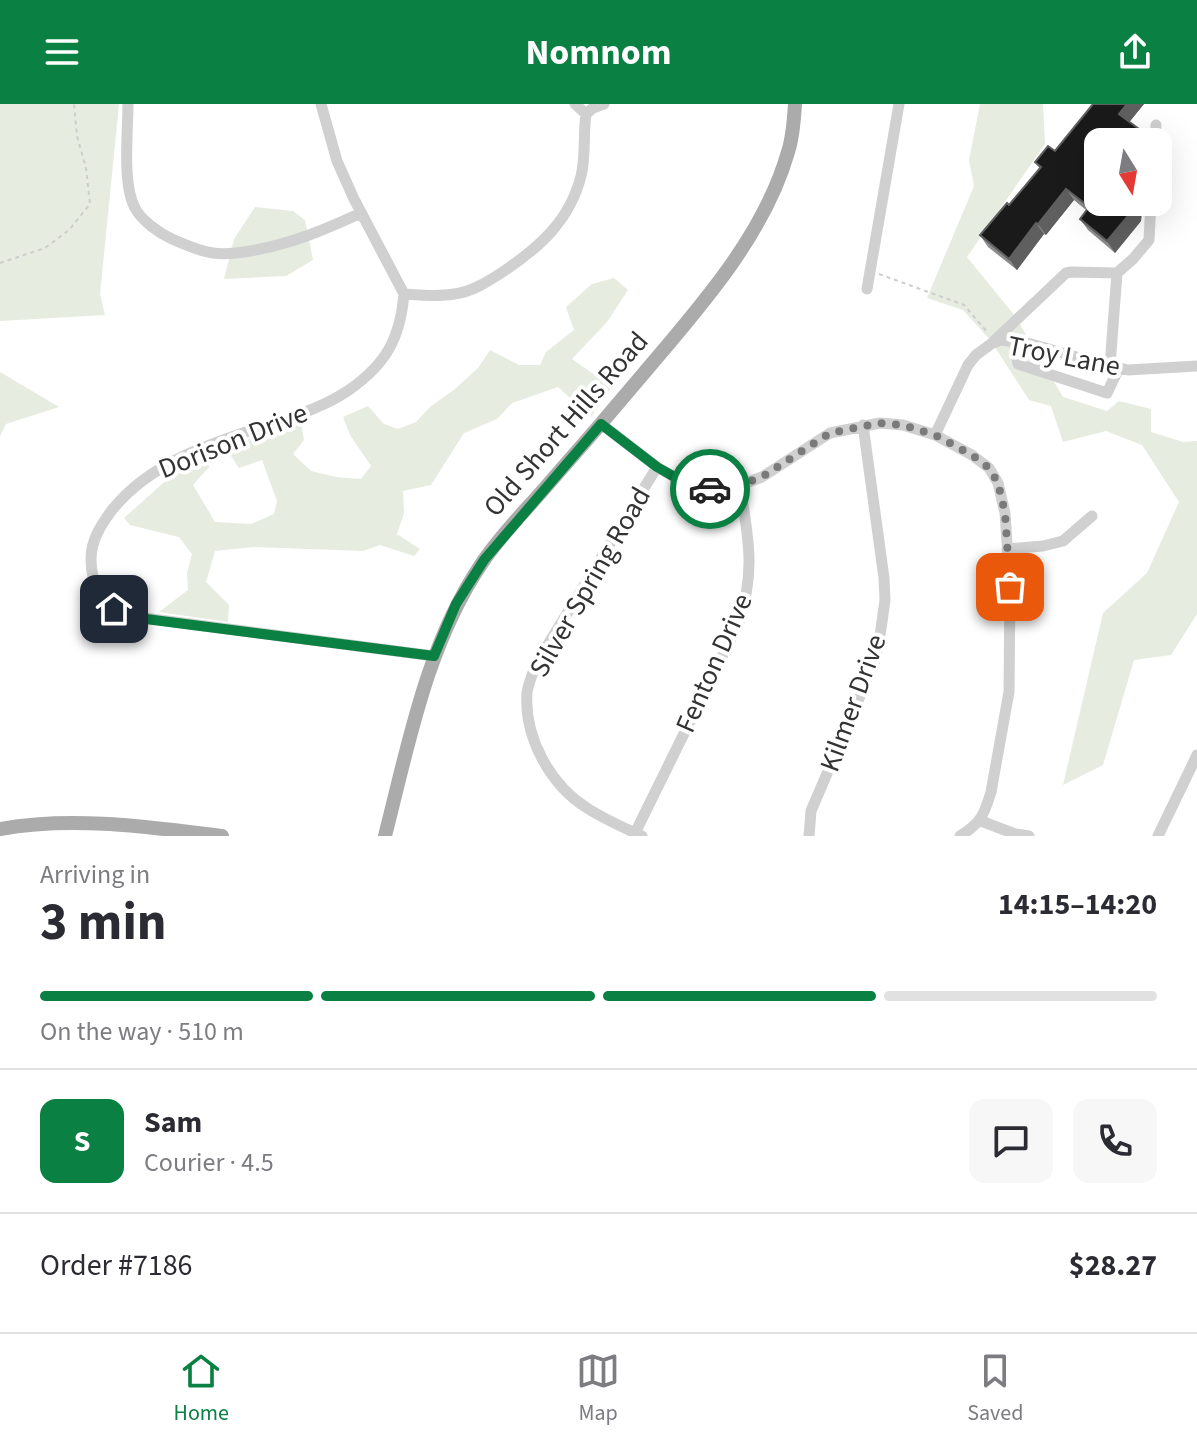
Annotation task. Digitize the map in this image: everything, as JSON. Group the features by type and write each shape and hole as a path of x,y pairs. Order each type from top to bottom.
{"main road":[{"name":"Old Short Hills Road","path":"385,836 434,656 456,604 484,560 727,273 779,178 789,149 795,104"},
{"path":"0,829 63,823 145,827 222,836"}],"street":[{"path":"128,104 127,187 135,209 165,236 193,249 236,253 280,246 361,213"},
{"path":"321,104 337,161 404,294 455,294 473,289 496,277 542,243 565,214 581,174 586,114 604,104"},
{"path":"575,104 586,114"},
{"path":"867,289 899,104"},
{"path":"993,342 1066,273 1117,273 1149,240 1150,216"},
{"path":"1014,341 1018,364 1107,393 1115,367 1117,273"},
{"name":"Dorison Drive","path":"404,294 401,324 392,346 367,376 322,405 203,447 155,471 126,493 97,532 91,550 91,563 94,581 102,597 114,609 129,616 434,656"},
{"name":"Troy Lane","path":"935,435 968,365 993,342 1001,340 1031,344 1115,367 1197,366"},
{"name":"Silver Spring Road","path":"601,424 657,467 685,483 710,489 740,485 762,477 830,433 880,423 903,425 935,435 989,468 998,483 1005,513 1010,587 1009,692 991,792 981,821"},
{"name":"Kilmer Drive","path":"809,836 811,811 875,661 885,600 863,425"},
{"name":"Silver Spring Road","path":"639,834 585,808 557,782 539,753 528,718 527,691 536,664 657,467"},
{"name":"Fenton Drive","path":"639,834 739,622 746,600 749,545 740,485"},
{"path":"1007,549 1063,541 1092,516"},
{"path":"1158,836 1197,755"},
{"path":"960,836 981,821 1029,836"}],"path":[{"path":"0,263 45,248 69,230 90,204 74,104"},
{"path":"870,271 964,305 993,342"}],"shaded area":[{"path":"0,104 119,104 100,294 105,315 0,321"},
{"path":"980,104 1043,104 1045,144 967,257 1015,316 1063,397 1107,411 1119,401 1151,409 1151,432 1183,442 1197,441 1197,614 1171,655 1134,660 1103,765 1063,785 1103,613 1147,573 1179,502 1142,445 1106,431 1063,442 1051,406 1029,400 991,341 963,310 927,298 974,186 969,160"},
{"path":"255,207 293,211 305,220 313,260 286,276 224,279 234,239"},
{"path":"614,278 628,290 607,322 572,359 612,387 591,417 558,387 512,403 497,419 464,433 431,485 403,491 404,513 397,534 420,549 414,556 380,545 363,551 254,547 215,551 206,582 229,605 228,622 159,612 188,590 187,573 192,554 179,537 130,525 124,518 171,476 207,460 209,467 193,485 215,522 251,524 274,514 277,501 262,460 239,468 229,453 242,441 301,423 304,440 293,454 311,471 361,479 371,466 350,435 343,417 368,406 384,424 398,429 416,422 478,368 490,350 519,365 540,365 546,352 574,330 566,307 592,284"},
{"path":"0,372 59,407 6,424 0,436"}],"building":[{"path":"1093,104 1127,104 1119,114 1138,128 1084,128 1084,203 1066,189 1009,259 980,235 1041,167 1035,162 1048,146 1055,151"},
{"path":"1084,214 1128,216 1107,241 1080,219"}],"way so far":[{"path":"710,489 743,484 762,477 830,433 863,425 903,425 935,435 972,455 989,468 998,483 1005,513 1010,587"}],"route":[{"path":"114,609 146,619 434,656 456,604 484,560 601,424 657,467 685,483 710,489"}]}
